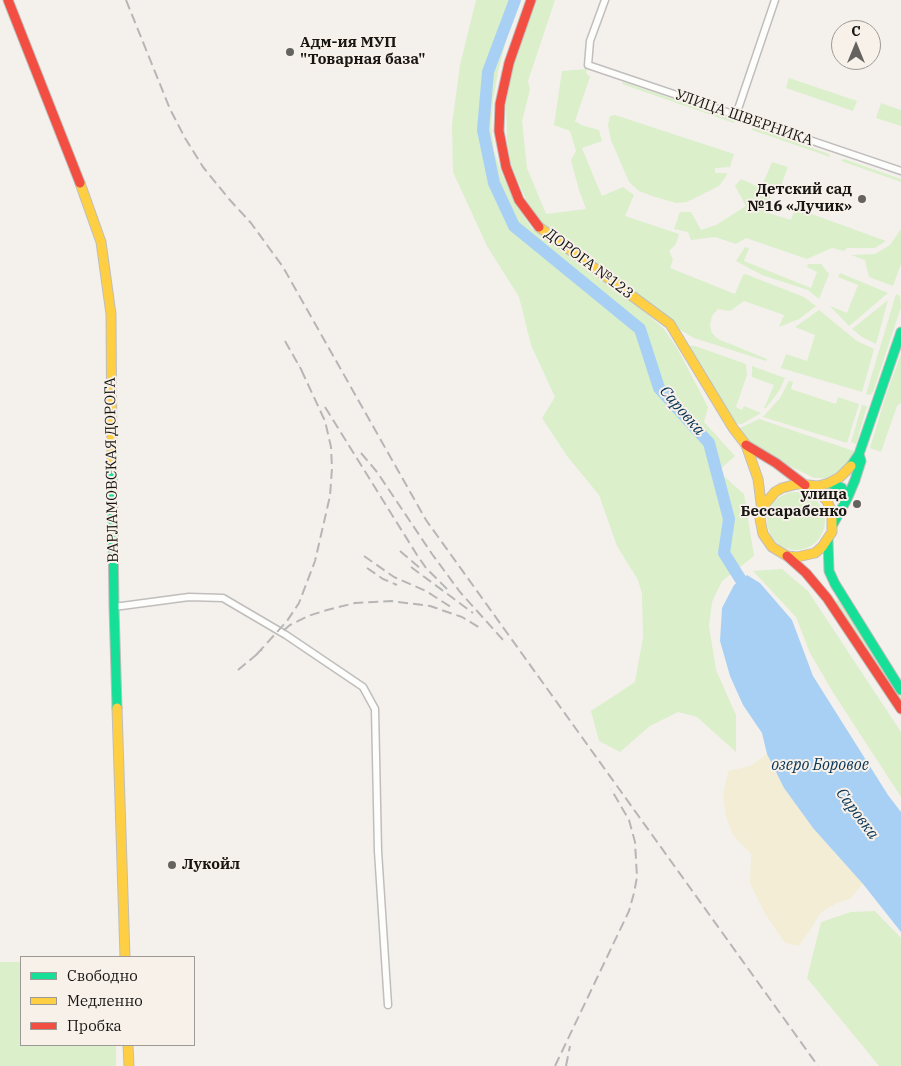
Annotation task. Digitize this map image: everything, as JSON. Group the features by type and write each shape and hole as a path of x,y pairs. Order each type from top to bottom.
{"street":[{"name":"ВАРЛАМОВСКАЯ ДОРОГА","path":"8,0 101,242 111,314 114,607 125,956"},
{"name":"ДОРОГА №123","path":"531,0 509,63 500,104 498,131 506,167 519,200 540,228 670,324 746,445 758,479 762,511"},
{"name":"УЛИЦА ШВЕРНИКА","path":"605,0 590,41 588,65 901,171"},
{"path":"736,115 775,0"},
{"path":"901,332 859,454 852,465 840,477 829,483 818,486 789,485 782,488 769,497 762,511 761,527 767,541 776,551 787,556 827,598 901,709"},
{"name":"ДОРОГА №123","path":"746,445 776,463 807,486"},
{"path":"859,454 861,461 847,499 833,524 828,540 829,571 835,584 901,690"},
{"path":"829,483 842,488 847,499"},
{"path":"807,486 819,492 827,501 832,512 833,524"},
{"path":"787,556 806,556 822,547 828,540"},
{"path":"114,607 189,597 223,598 286,635 363,687 375,709 378,851 388,1006"},
{"path":"128,1046 129,1066"}],"green space":[{"path":"476,0 520,0 508,32 498,72 491,126 494,151 510,192 531,228 632,301 664,329 677,348 708,407 704,422 735,456 718,471 744,494 754,556 722,581 712,602 709,626 716,670 736,715 736,752 697,717 678,712 650,726 620,752 599,741 591,711 635,682 643,637 642,594 638,580 617,546 599,495 567,456 542,418 555,397 531,345 519,297 487,246 453,172 452,125 460,65"},
{"path":"535,0 555,0 528,81 530,90 522,121 527,168 546,214 586,209 571,160 576,151 570,131 554,125 562,71 587,69 586,73 590,77 575,121 581,125 599,130 602,141 582,148 595,180 602,196 623,187 634,195 625,216 679,234 676,244 669,251 673,259 670,268 735,294 745,274 804,297 816,306 799,319 779,327 784,315 744,301 730,311 718,309 712,316 710,325 712,333 718,339 767,359 766,361 694,338 677,328 543,226 527,202 511,165 507,140 506,103 514,62"},
{"path":"789,78 857,101 853,111 786,88"},
{"path":"623,82 735,120 734,123 622,84"},
{"path":"881,103 901,110 901,126 876,118"},
{"path":"615,115 734,154 730,167 715,168 715,173 726,173 727,175 719,186 687,202 676,203 639,191 629,182 611,140 608,125 610,116"},
{"path":"753,127 829,154 830,157 752,130"},
{"path":"844,159 901,179 901,182 841,161"},
{"path":"772,162 788,167 780,188 774,186 765,212 791,220 795,208 886,241 875,248 847,248 844,251 832,248 807,259 746,238 736,244 715,237 691,240 688,232 674,229 680,212 691,212 701,230 716,225 746,206 735,186 741,179 761,188"},
{"path":"901,229 901,264 893,286 869,277 865,260 851,255 875,254 890,245"},
{"path":"745,247 749,248 744,261 811,288 817,272 807,267 808,264 821,264 829,274 819,299 808,290 762,275 736,261"},
{"path":"840,273 888,293 849,326 830,306 847,313 858,285 838,277"},
{"path":"896,294 900,296 901,307 873,392 870,395 866,394"},
{"path":"888,300 876,344 852,329"},
{"path":"819,310 857,341 874,349 862,392 781,368 786,354 807,361 815,335 795,327"},
{"path":"686,346 695,346 746,364 747,375 736,407 742,410 744,406 761,413 742,424 733,423"},
{"path":"901,354 901,403 897,406 881,452 870,448"},
{"path":"752,366 785,378 779,391 766,408 764,408 774,385 752,377"},
{"path":"789,381 793,382 791,389 836,404 838,397 859,404 847,443 763,417 780,398"},
{"path":"862,405 867,406 856,444 851,442"},
{"path":"759,419 854,451 852,457 845,468 834,476 814,478 768,455 744,439 738,429"},
{"path":"790,492 802,492 817,500 825,515 825,527 817,542 802,550 790,550 775,542 767,527 767,515 775,500"},
{"path":"782,569 808,591 901,732 901,797 834,694 810,653 796,617 753,571"},
{"path":"838,600 901,695 901,703 835,602"},
{"path":"875,911 901,938 901,1066 879,1066 807,978 821,922 851,912"},
{"path":"0,962 20,962 20,1046 116,1046 116,1066 0,1066"}],"sand":[{"path":"767,754 784,788 813,828 863,884 850,899 837,903 820,913 799,946 785,943 764,912 750,884 751,854 733,835 726,817 723,796 728,771 750,766"}],"water":[{"name":"озеро Боровое","path":"747,575 760,583 792,620 813,676 888,795 901,812 901,932 863,884 813,828 784,788 767,754 762,733 743,705 730,676 720,641 722,608 734,585"}],"waterway":[{"name":"Саровка","path":"515,0 488,72 483,130 494,183 514,226 640,329 659,388 709,443 729,519 724,553 746,588 748,595"}],"railway":[{"path":"126,0 170,109 185,138 203,167 251,223 283,267 426,520 818,1066"},
{"path":"285,341 302,371"},
{"path":"257,654 287,621 299,603 315,561 330,496 331,447 325,421 299,365"},
{"path":"325,407 417,555 426,568 447,589"},
{"path":"361,453 377,472 460,592 504,641"},
{"path":"400,551 421,569"},
{"path":"364,556 394,577 426,591 454,609"},
{"path":"411,567 473,613"},
{"path":"367,568 383,579 397,585"},
{"path":"284,630 308,616 327,610 355,603 391,601 430,606 462,617 480,628"},
{"path":"238,670 262,650"},
{"path":"555,1066 629,911 634,893 637,877 635,842 629,820 611,789"},
{"path":"566,1066 570,1046"}],"traffic: fast":[{"path":"851,466 859,454 901,332"},
{"path":"833,524 855,480 861,461 859,454"},
{"path":"112,459 117,708"},
{"path":"829,483 842,488 847,499"},
{"path":"828,540 829,571 835,584 901,690"}],"traffic: slow":[{"path":"80,183 101,242 111,314 112,459"},
{"path":"539,227 670,324 733,428 746,445 758,479 762,511"},
{"path":"808,486 819,492 827,501 832,512 832,532 822,547 815,553 797,557 787,556 772,547 763,534 760,519 765,504 775,492 782,488 797,484 818,486 829,483 840,477 851,466"},
{"path":"117,708 125,956"},
{"path":"128,1046 129,1066"}],"traffic: jam":[{"path":"8,0 80,183"},
{"path":"531,0 509,63 500,104 499,131 506,167 519,200 539,227"},
{"path":"746,445 776,463 805,485"},
{"path":"787,556 806,573 827,598 901,709"}],"place":[{"name":"Адм-ия МУП \"Товарная база\"","path":"290,52"},
{"name":"Детский сад №16 «Лучик»","path":"862,199"},
{"name":"улица Бессарабенко","path":"857,504"},
{"name":"Лукойл","path":"172,865"}]}
